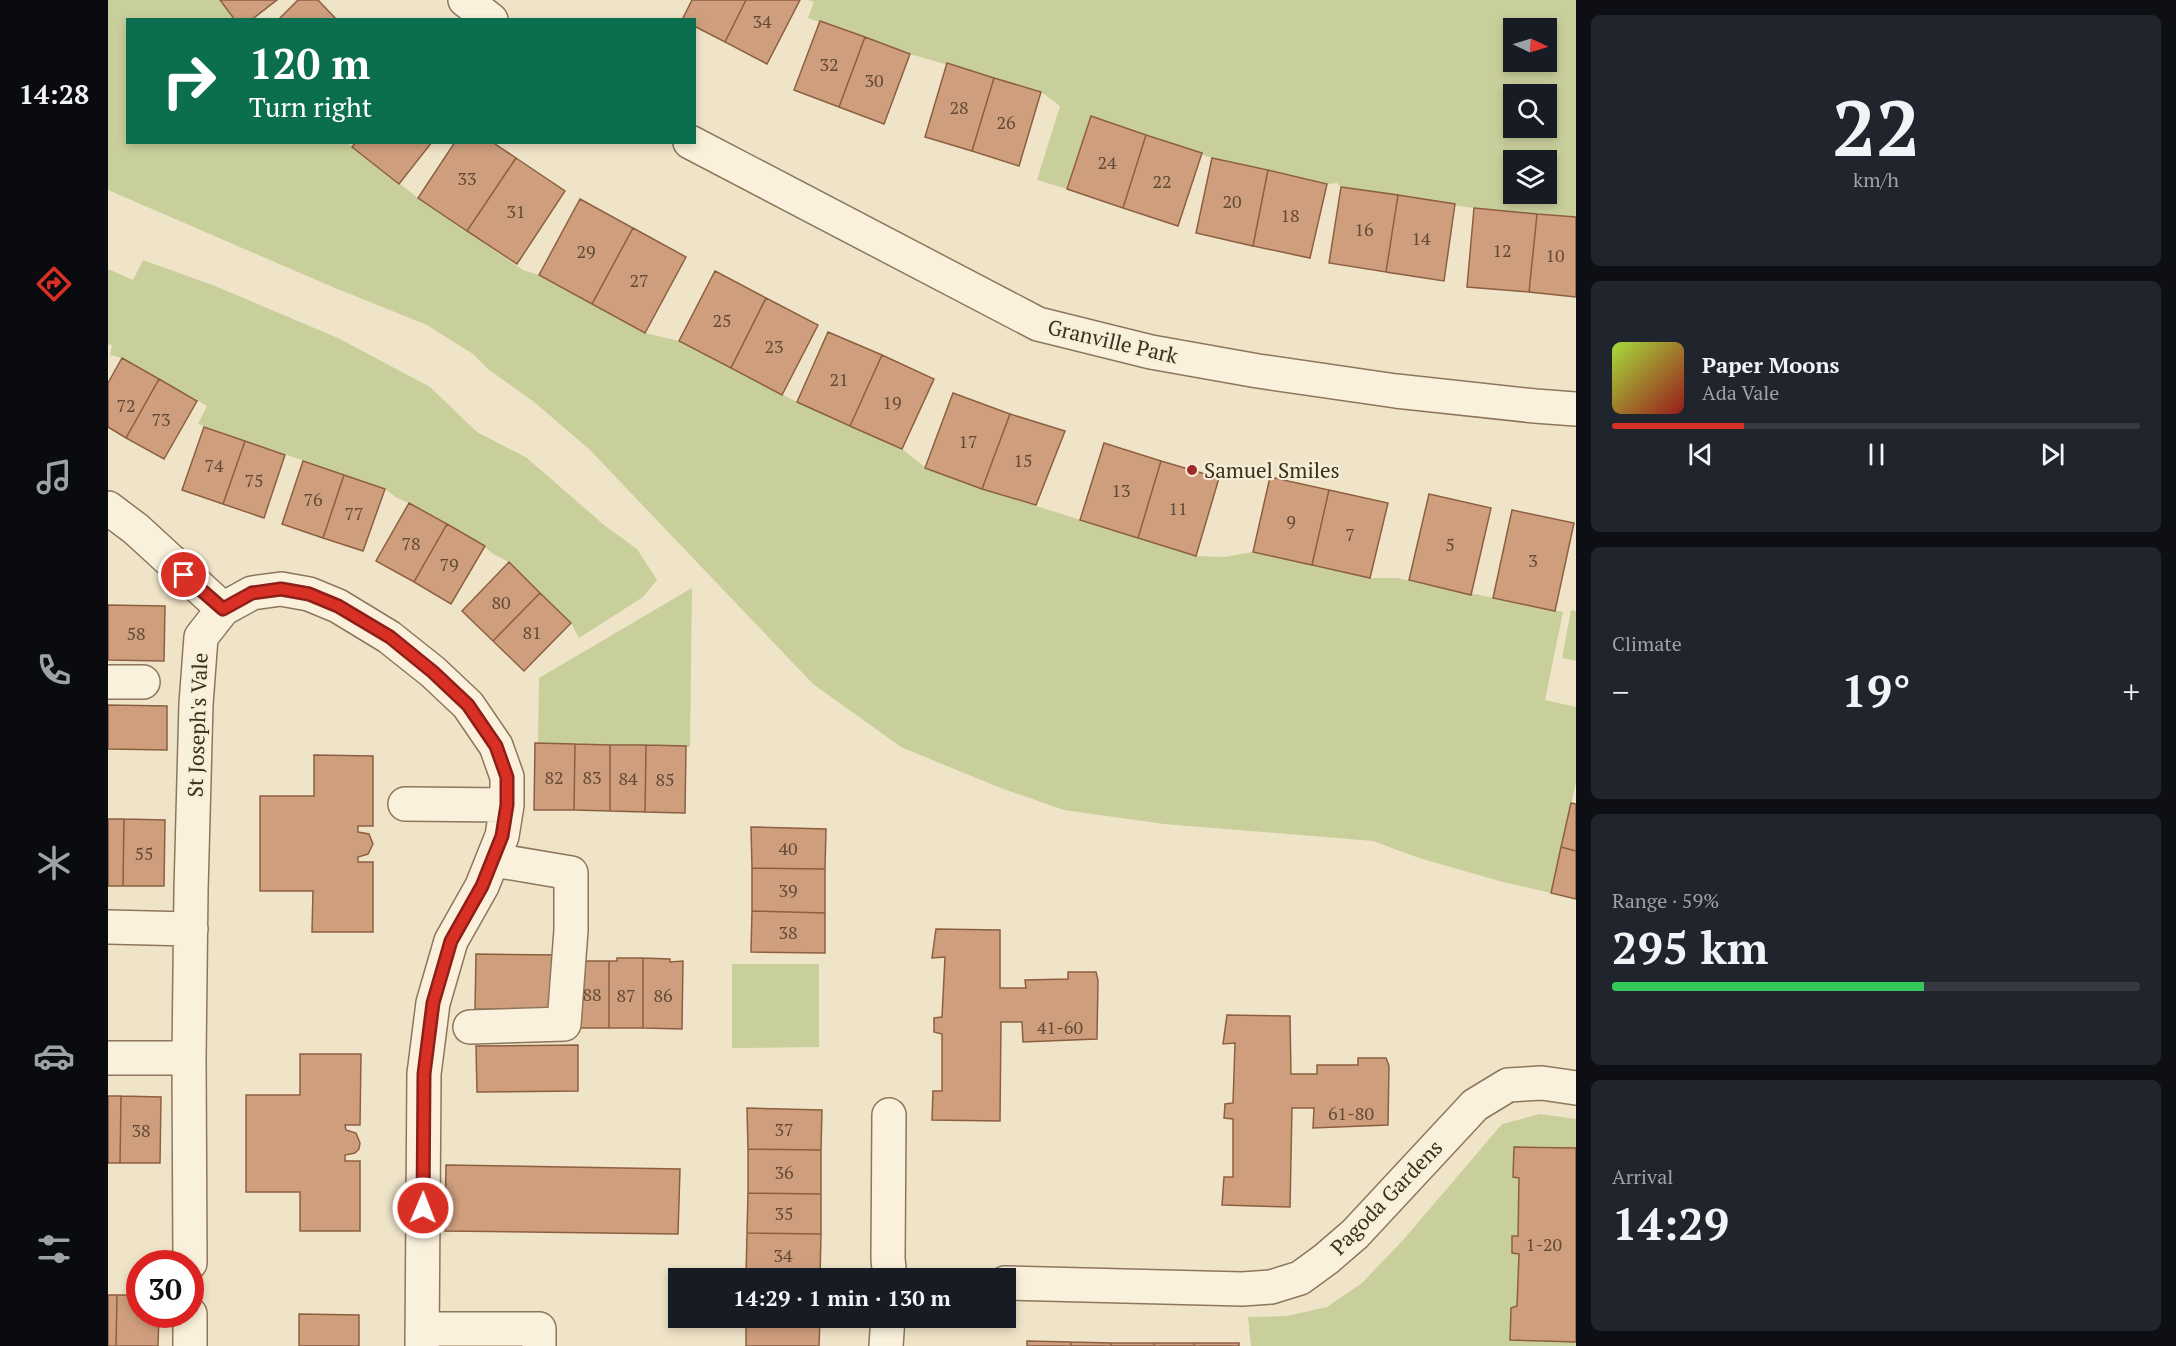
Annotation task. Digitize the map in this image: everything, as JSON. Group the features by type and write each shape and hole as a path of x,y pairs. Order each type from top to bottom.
{"street":[{"path":"465,0 488,18"},
{"name":"Granville Park","path":"694,144 1038,324 1151,352 1258,371 1396,391 1576,409"},
{"path":"108,508 136,529 223,609"},
{"name":"St Joseph's Vale","path":"190,1250 191,929 196,704 201,637 223,609 252,593 281,589 309,594 338,606 390,637 433,672 468,705 496,746 507,777 507,805 502,836 482,886 451,941 433,1003 424,1074 422,1338"},
{"path":"108,682 143,682"},
{"path":"405,804 507,805"},
{"path":"470,1027 564,1024 571,930 572,873 494,860"},
{"path":"108,927 191,929"},
{"path":"108,1058 189,1058"},
{"name":"Pagoda Gardens","path":"1016,1283 1242,1289 1271,1287 1300,1278 1355,1234 1475,1105 1508,1085 1542,1083 1576,1088"},
{"path":"889,1115 889,1268"},
{"path":"190,1328 190,1346"},
{"path":"886,1346 887,1328"},
{"path":"422,1338 539,1329 539,1346"}],"green space":[{"path":"108,0 220,0 234,18 126,18 126,144 348,144 418,198 523,270 539,275 645,333 679,341 791,399 902,449 926,468 982,489 1196,556 1224,557 1253,552 1370,578 1397,578 1563,612 1545,700 1576,707 1576,782 1551,893 1419,858 1373,841 1164,824 1064,810 998,787 901,747 813,684 589,449 534,402 488,369 473,354 427,325 108,190"},
{"path":"807,0 1576,0 1576,217 1465,207 1341,187 1337,183 1327,184 1212,158 1091,116 1067,189 1037,180 1060,106 1041,92 910,54 808,18 814,2"},
{"path":"143,260 215,286 338,338 430,387 477,432 527,458 604,525 637,549 657,580 643,597 579,638 571,623 509,562 385,489 198,424 207,406 122,358 110,355 112,345 108,344 108,269 133,280"},
{"path":"692,588 690,747 538,744 539,678"},
{"path":"1571,610 1576,611 1576,661 1562,658"},
{"path":"732,964 819,964 819,1047 732,1048"},
{"path":"1540,1114 1576,1119 1576,1148 1514,1147 1513,1177 1519,1178 1518,1235 1512,1236 1512,1253 1519,1254 1517,1306 1511,1308 1510,1340 1576,1342 1576,1346 1251,1346 1248,1317 1287,1316 1327,1307 1362,1283 1404,1239 1502,1124"}],"building":[{"path":"220,0 277,0 254,18 234,18"},
{"path":"298,0 318,0 335,18 280,18"},
{"path":"692,0 746,0 725,42 696,27 696,18 683,18"},
{"path":"746,0 800,0 767,64 725,42"},
{"path":"820,21 865,37 839,107 794,90"},
{"path":"865,37 910,54 884,124 839,107"},
{"path":"947,63 994,78 972,151 925,137"},
{"path":"994,78 1041,92 1019,166 972,151"},
{"path":"1091,116 1146,135 1123,208 1067,189"},
{"path":"1146,135 1202,153 1178,226 1123,208"},
{"path":"354,144 430,144 399,184 352,147"},
{"path":"454,144 495,144 516,158 467,231 418,198"},
{"path":"516,158 565,191 517,264 467,231"},
{"path":"1212,158 1268,170 1253,246 1196,233"},
{"path":"1268,170 1327,184 1310,258 1253,246"},
{"path":"1341,187 1398,195 1386,272 1329,263"},
{"path":"1398,195 1455,204 1444,281 1386,272"},
{"path":"580,199 633,228 592,304 539,275"},
{"path":"1474,208 1537,214 1529,292 1467,287"},
{"path":"1537,214 1576,217 1576,297 1529,292"},
{"path":"633,228 686,257 645,333 592,304"},
{"path":"715,271 766,298 731,368 679,341"},
{"path":"766,298 818,325 782,395 731,368"},
{"path":"828,332 882,355 850,426 797,402"},
{"path":"882,355 934,379 902,449 850,426"},
{"path":"122,358 159,379 126,438 108,427 108,383"},
{"path":"159,379 197,401 164,459 126,438"},
{"path":"953,393 1010,414 982,489 925,468"},
{"path":"1010,414 1065,431 1036,505 982,489"},
{"path":"204,427 245,441 223,504 182,490"},
{"path":"245,441 285,455 264,518 223,504"},
{"path":"1104,443 1161,461 1138,538 1080,520"},
{"path":"303,461 344,475 323,538 282,524"},
{"path":"1161,461 1219,478 1196,556 1138,538"},
{"path":"344,475 385,489 363,551 323,538"},
{"path":"1270,477 1329,490 1312,565 1253,552"},
{"path":"1329,490 1388,503 1370,578 1312,565"},
{"path":"1429,494 1491,508 1471,595 1409,580"},
{"path":"409,503 447,524 414,582 376,561"},
{"path":"1512,510 1574,523 1555,611 1493,598"},
{"path":"447,524 485,546 451,604 414,582"},
{"path":"509,562 540,593 493,641 462,611"},
{"path":"540,593 571,623 524,671 493,641"},
{"path":"108,605 165,606 164,661 108,660"},
{"path":"108,705 167,706 167,750 108,749"},
{"path":"535,743 575,744 574,810 534,810"},
{"path":"575,744 610,745 610,811 574,810"},
{"path":"610,745 646,745 645,812 610,811"},
{"path":"646,745 686,746 685,813 645,812"},
{"path":"314,755 373,756 373,826 358,826 358,832 369,834 373,844 368,854 358,857 358,862 373,862 373,932 312,932 313,891 260,891 260,796 314,796"},
{"path":"1571,803 1576,804 1576,851 1561,847"},
{"path":"108,819 124,819 123,886 108,886"},
{"path":"124,819 165,820 164,886 123,886"},
{"path":"751,827 826,829 825,869 752,868"},
{"path":"1561,847 1576,851 1576,899 1551,893"},
{"path":"752,868 825,869 825,913 752,911"},
{"path":"752,911 825,913 825,953 751,952"},
{"path":"936,929 1000,930 1000,988 1026,988 1025,980 1068,979 1068,972 1096,972 1098,980 1097,1039 1023,1042 1022,1022 1001,1022 1000,1121 932,1120 933,1091 942,1091 942,1034 934,1032 934,1018 942,1017 945,957 932,958"},
{"path":"476,954 560,955 559,1010 475,1009"},
{"path":"617,958 643,958 643,1028 609,1028 609,961 617,961"},
{"path":"643,958 670,959 670,962 683,961 682,1029 643,1028"},
{"path":"576,961 609,961 609,1028 575,1028"},
{"path":"1227,1015 1290,1016 1291,1074 1317,1074 1317,1065 1358,1065 1358,1058 1386,1058 1389,1066 1388,1125 1313,1128 1314,1108 1292,1108 1290,1207 1222,1205 1224,1177 1233,1177 1233,1119 1224,1118 1225,1104 1233,1103 1235,1043 1223,1044"},
{"path":"578,1045 578,1091 477,1092 476,1046"},
{"path":"300,1054 361,1054 360,1125 345,1125 346,1130 356,1133 360,1143 355,1153 345,1155 345,1161 360,1161 360,1231 300,1231 300,1192 246,1192 246,1095 300,1095"},
{"path":"108,1096 121,1096 120,1163 108,1163"},
{"path":"121,1096 161,1097 160,1163 120,1163"},
{"path":"747,1108 822,1110 821,1150 748,1149"},
{"path":"1514,1147 1576,1148 1576,1342 1510,1340 1511,1308 1517,1306 1519,1254 1512,1253 1512,1236 1518,1236 1519,1178 1513,1177"},
{"path":"748,1149 821,1150 821,1194 748,1193"},
{"path":"446,1165 680,1169 678,1234 445,1231"},
{"path":"748,1193 821,1194 821,1234 747,1233"},
{"path":"747,1233 821,1234 820,1268 746,1268"},
{"path":"108,1295 117,1295 116,1346 108,1346"},
{"path":"117,1295 126,1295 126,1328 159,1328 158,1346 116,1346"},
{"path":"299,1314 359,1315 359,1346 299,1346"},
{"path":"746,1328 820,1328 819,1346 746,1346"},
{"path":"1027,1341 1071,1342 1071,1346 1027,1346"},
{"path":"1071,1342 1111,1343 1111,1346 1071,1346"},
{"path":"1111,1343 1154,1343 1154,1346 1111,1346"},
{"path":"1154,1343 1194,1343 1194,1346 1154,1346"},
{"path":"1194,1343 1239,1343 1239,1346 1194,1346"}],"place":[{"name":"Samuel Smiles","path":"1192,470"}],"route":[{"path":"184,575 223,609 252,593 281,589 309,594 338,606 390,637 433,672 468,705 496,746 507,777 507,805 502,836 482,886 451,941 433,1003 424,1074 423,1208"}]}
